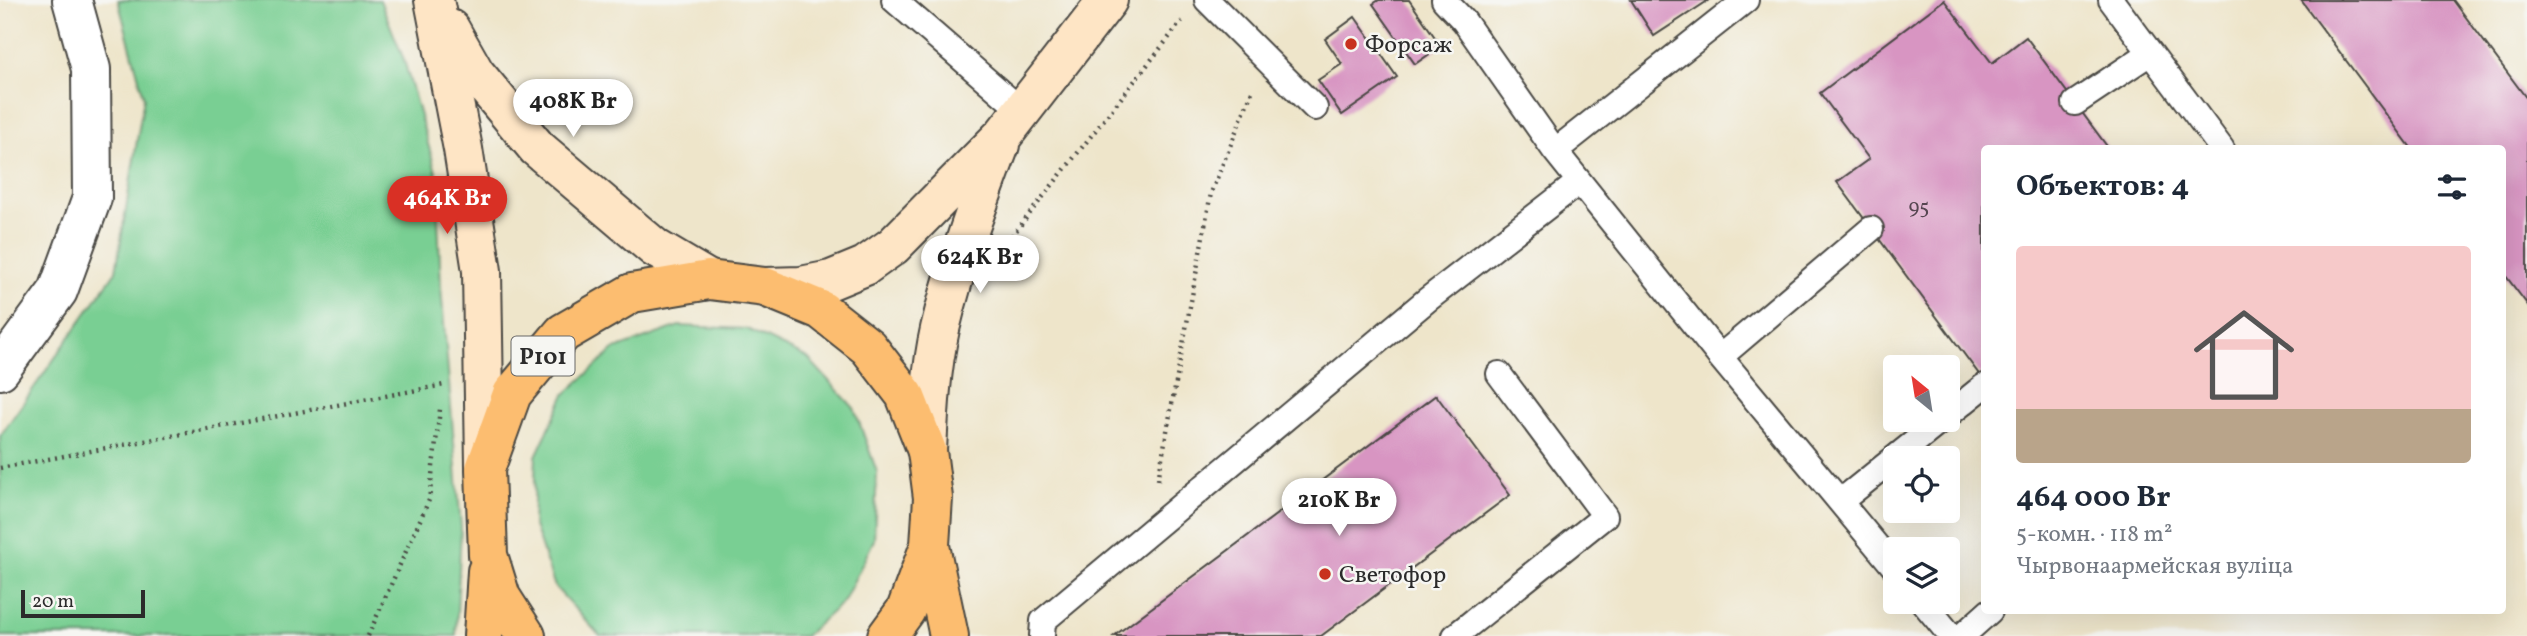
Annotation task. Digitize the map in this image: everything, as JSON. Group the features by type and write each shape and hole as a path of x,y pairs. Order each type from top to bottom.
{"main road":[{"name":"Р101","path":"483,636 488,555 485,468 512,394 563,333 632,293 709,280 765,287 821,310 868,347 905,395 927,452 933,498 930,545 949,636"},
{"name":"Р101","path":"887,636 906,610 930,545"},
{"name":"Р101","path":"488,555 501,597 526,636"}],"street":[{"path":"0,370 58,291 92,198 91,69 72,0"},
{"path":"434,0 475,74 537,148 655,248 709,280"},
{"path":"434,0 463,149 482,271 485,468"},
{"path":"765,287 801,286 831,281 865,266 892,246 1013,122 1108,0"},
{"path":"927,452 931,383 940,331 967,233 1013,122"}],"lane":[{"path":"894,0 1013,122"},
{"path":"1444,0 1464,20 1555,151 1720,357 1883,553"},
{"path":"1555,151 1746,0"},
{"path":"2111,0 2219,145"},
{"path":"1199,5 1265,58 1315,108"},
{"path":"2075,103 2150,53"},
{"path":"1042,636 1043,621 1427,300 1580,181"},
{"path":"1720,357 1871,229"},
{"path":"1455,636 1605,516 1499,374"},
{"path":"1960,405 1981,388"},
{"path":"1841,501 1927,432"},
{"path":"1933,614 1951,636"},
{"path":"1962,636 1987,614"}],"path":[{"path":"1005,245 1199,5"},
{"path":"1148,533 1211,193 1265,58"},
{"path":"0,468 443,385 429,500 368,636"}],"green space":[{"path":"118,0 380,0 404,60 436,172 441,287 461,527 456,636 0,636 0,436 116,271 144,97"},
{"path":"679,326 747,329 808,358 854,408 877,472 874,540 844,601 805,636 600,636 555,587 533,523 536,456 565,394 615,349"}],"building":[{"path":"1379,0 1409,0 1441,46 1415,64 1373,4"},
{"path":"1631,0 1709,0 1654,36"},
{"path":"1944,0 1992,63 2026,37 2106,145 1981,145 1981,377 1837,182 1869,159 1820,93"},
{"path":"2301,0 2453,0 2527,99 2527,304 2506,276 2506,145 2409,145"},
{"path":"1355,17 1397,77 1342,115 1318,80 1342,64 1325,39"},
{"path":"1436,395 1510,495 1321,636 1114,636"}],"place":[{"name":"Форсаж","path":"1351,44"},
{"name":"Светофор","path":"1325,574"}]}
